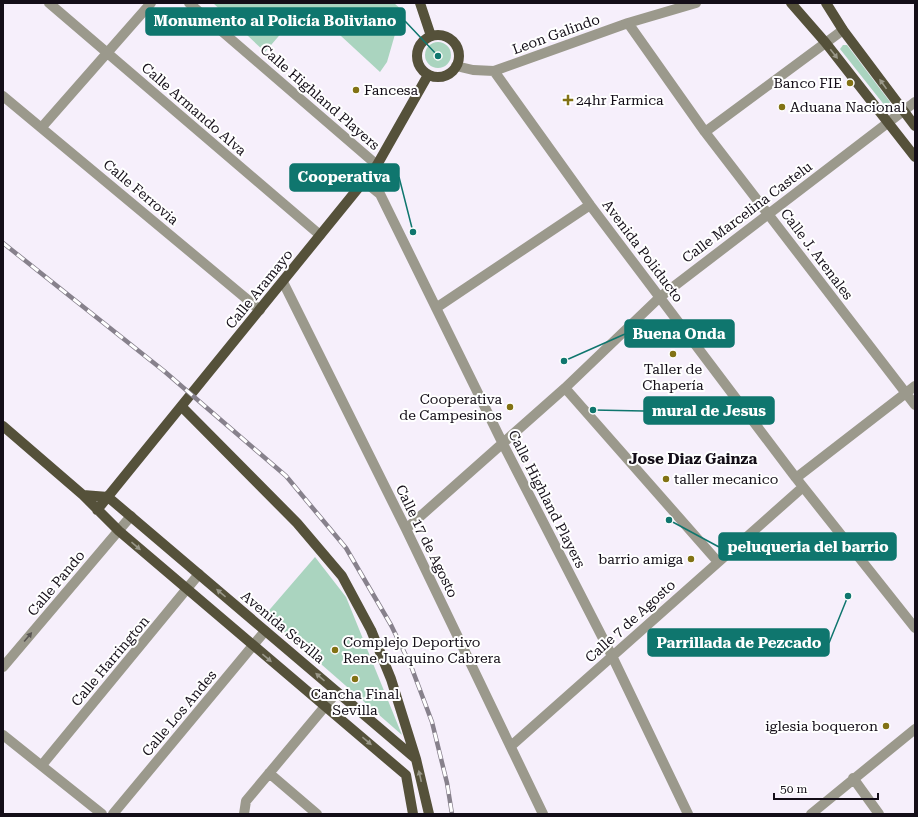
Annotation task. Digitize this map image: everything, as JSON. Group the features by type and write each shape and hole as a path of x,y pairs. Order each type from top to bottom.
{"main road":[{"path":"420,3 430,36"},
{"path":"791,3 824,42 915,157"},
{"path":"826,3 843,30 915,126"},
{"path":"430,36 444,36 455,44 458,55 456,66 448,75 441,77 428,75 418,65 417,51 424,40 430,36"},
{"name":"Calle Aramayo","path":"97,510 377,165 428,75"},
{"path":"182,407 297,523 342,576 371,630 391,679 416,759 429,814"},
{"path":"3,426 83,494 119,531 187,590 406,775 413,814"},
{"path":"83,494 108,497"},
{"name":"Avenida Sevilla","path":"108,497 416,759"}],"street":[{"name":"Calle Armando Alva","path":"49,3 320,236"},
{"path":"42,127 106,52 151,3"},
{"name":"Calle Highland Players","path":"189,3 377,165"},
{"name":"Leon Galindo","path":"494,71 628,23 696,3"},
{"name":"Calle J. Arenales","path":"628,23 705,132 915,405"},
{"path":"705,132 824,42 843,30"},
{"path":"456,66 473,70 494,71"},
{"name":"Avenida Poliducto","path":"494,71 590,205 796,478 915,628"},
{"name":"Calle Ferrovia","path":"3,96 260,310"},
{"name":"Calle Marcelina Castelu","path":"406,529 565,388 660,297 915,102"},
{"name":"Calle Highland Players","path":"364,181 380,194 503,444 612,656 688,814"},
{"path":"436,308 590,205"},
{"name":"Calle 17 de Agosto","path":"282,282 406,529 544,814"},
{"path":"796,478 915,386"},
{"path":"565,388 718,562"},
{"name":"Calle 7 de Agosto","path":"511,746 803,487"},
{"name":"Calle Pando","path":"3,667 131,516"},
{"name":"Calle Harrington","path":"42,766 199,574"},
{"name":"Calle Los Andes","path":"113,814 266,631"},
{"path":"244,814 246,801 337,692"},
{"path":"811,814 853,778 915,729"},
{"path":"3,735 102,814"},
{"path":"269,772 317,814"},
{"path":"853,778 879,814"}],"green space":[{"path":"213,3 394,3 402,10 387,62 380,72 328,24 324,28 303,8 265,52"},
{"path":"438,42 447,46 451,55 447,64 438,68 429,64 425,55 429,46"},
{"path":"843,45 847,45 890,102 888,106 885,106 840,49"},
{"name":"Complejo Deportivo Rene Juaquino Cabrera","path":"315,557 346,597 402,735 265,615"}],"railway":[{"path":"3,243 164,371 286,476 346,548 391,625 411,666 432,722 447,783 452,814"}],"place":[{"name":"Monumento al Policía Boliviano","path":"438,56"},
{"name":"Banco FIE","path":"850,83"},
{"name":"Fancesa","path":"356,90"},
{"name":"24hr Farmica","path":"568,100"},
{"name":"Aduana Nacional","path":"782,107"},
{"name":"Cooperativa","path":"413,232"},
{"name":"Taller de Chapería","path":"673,354"},
{"name":"Buena Onda","path":"564,361"},
{"name":"Cooperativa de Campesinos","path":"510,407"},
{"name":"mural de Jesus","path":"593,410"},
{"name":"taller mecanico","path":"666,479"},
{"name":"peluqueria del barrio","path":"669,520"},
{"name":"barrio amiga","path":"691,559"},
{"name":"Parrillada de Pezcado","path":"848,596"},
{"name":"Complejo Deportivo Rene Juaquino Cabrera","path":"335,650"},
{"name":"Cancha Final Sevilla","path":"355,679"},
{"name":"iglesia boqueron","path":"886,726"}],"district":[{"name":"Jose Diaz Gainza","path":"693,459"}]}
